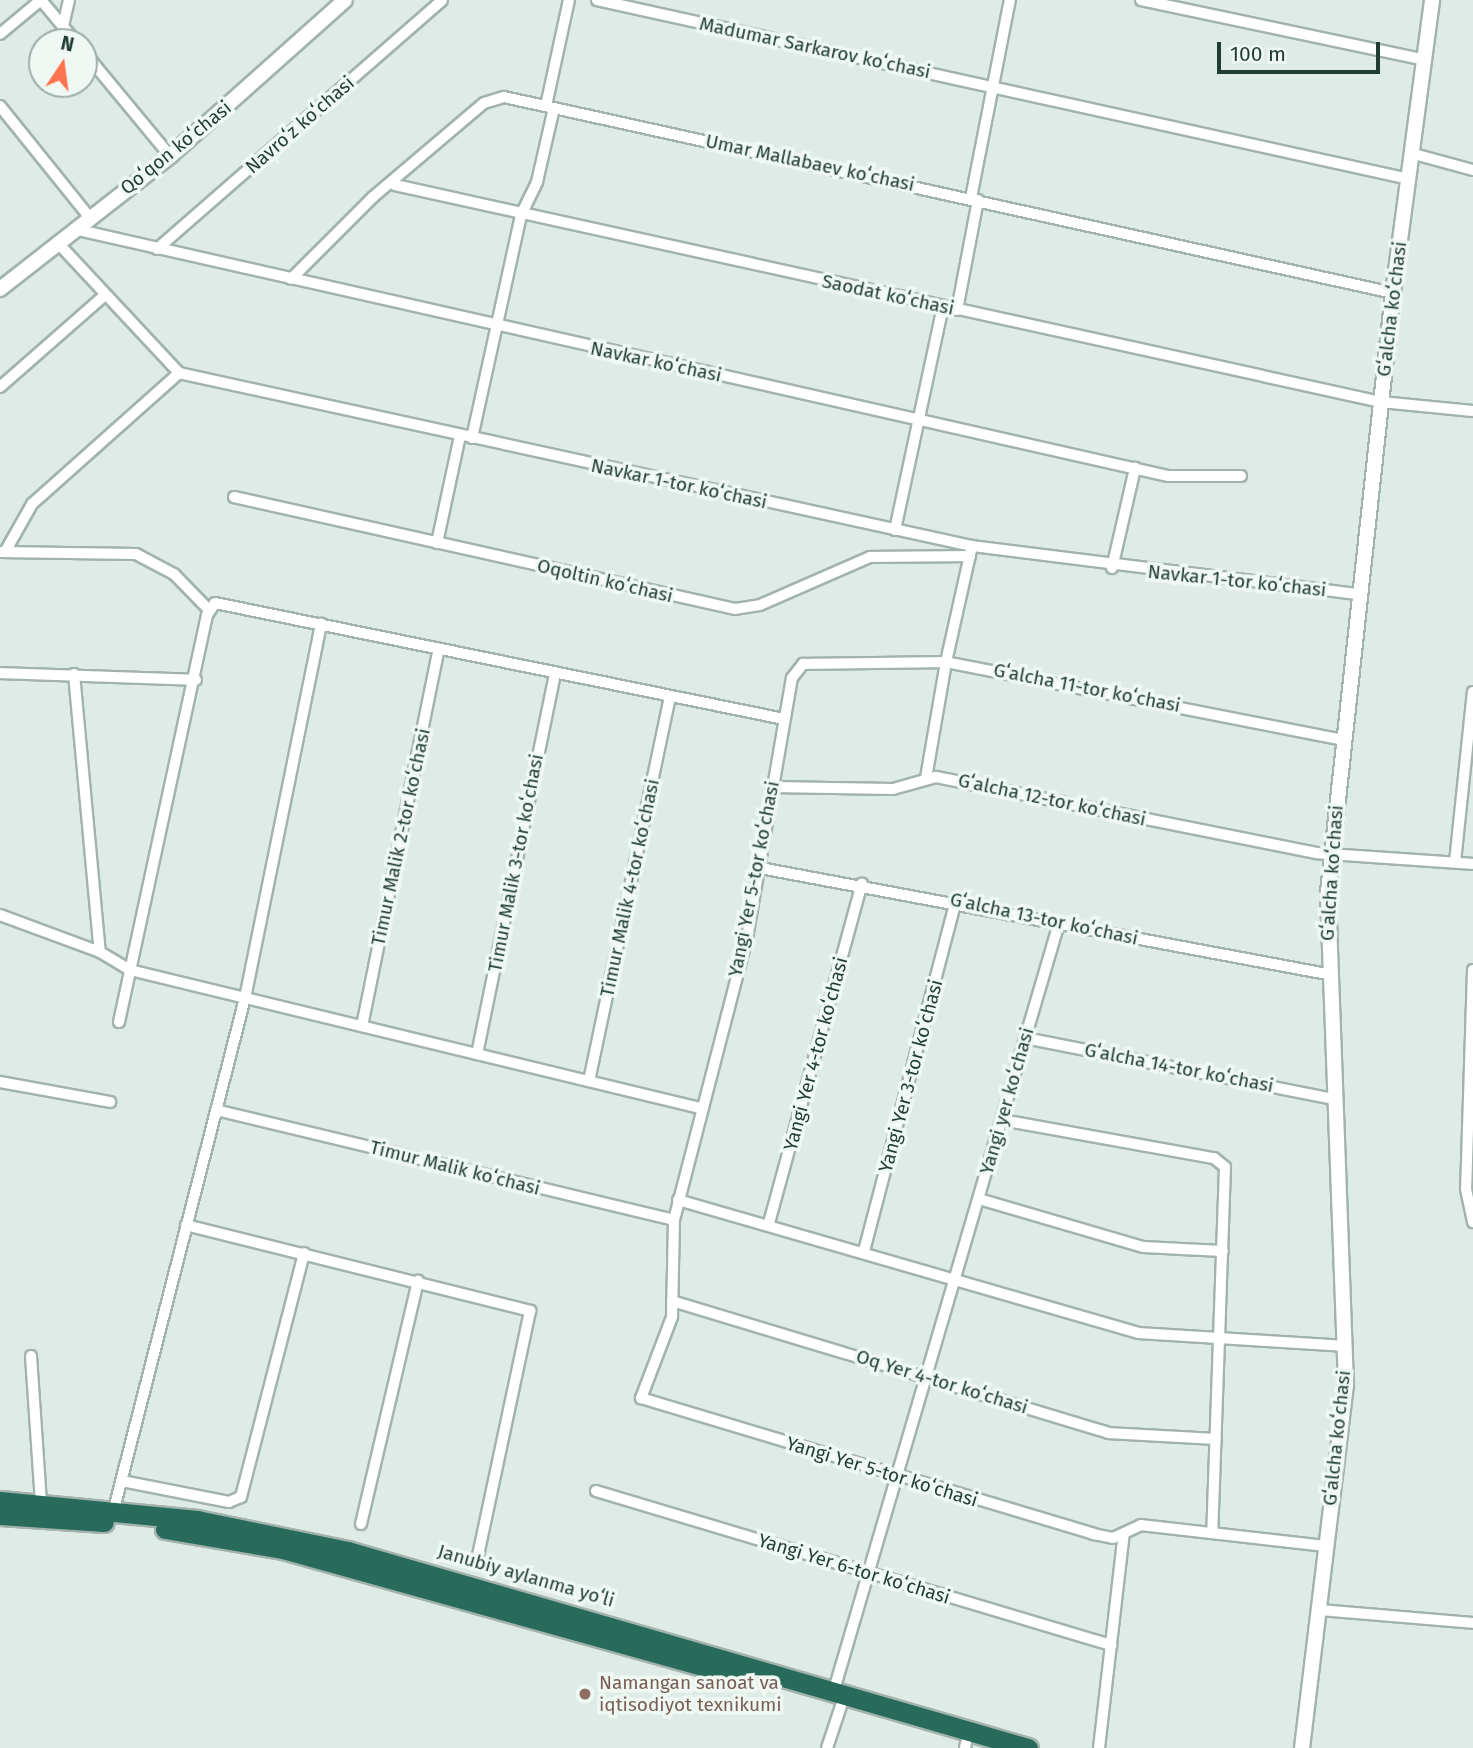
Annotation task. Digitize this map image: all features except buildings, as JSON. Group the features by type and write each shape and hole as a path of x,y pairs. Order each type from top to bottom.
{"highway":[{"name":"Janubiy aylanma yoʻli","path":"0,1501 114,1510 239,1526 400,1563 838,1698 972,1746"},
{"name":"Janubiy aylanma yoʻli","path":"0,1515 113,1522 283,1549 1028,1748"}],"street":[{"path":"0,34 41,0 63,26"},
{"path":"63,26 69,0"},
{"name":"Qoʻqon koʻchasi","path":"0,289 170,156 345,0"},
{"name":"Navroʻz koʻchasi","path":"157,249 442,0"},
{"path":"472,438 521,215 537,182 569,0"},
{"name":"Madumar Sarkarov koʻchasi","path":"597,0 1409,179"},
{"path":"957,310 993,86 1010,0"},
{"path":"1141,0 1426,61"},
{"name":"Gʻalcha koʻchasi","path":"1302,1748 1320,1610 1346,1346 1327,974 1333,854 1393,293 1414,155 1432,0"},
{"path":"98,69 170,156"},
{"name":"Umar Mallabaev koʻchasi","path":"291,279 356,213 395,185 484,103 504,97 1393,293"},
{"path":"0,106 90,218"},
{"path":"1414,155 1473,170"},
{"name":"Saodat koʻchasi","path":"395,185 521,215 1381,402 1473,411"},
{"name":"Navkar koʻchasi","path":"74,229 496,328 919,418 1168,476 1241,476"},
{"path":"2,552 32,504 179,373 104,296 57,242"},
{"path":"0,387 104,296"},
{"path":"895,530 943,307"},
{"name":"Navkar 1-tor koʻchasi","path":"179,373 895,530 971,551 1360,594"},
{"path":"437,543 460,436"},
{"path":"1112,568 1135,468"},
{"name":"Oqoltin koʻchasi","path":"234,497 735,609 760,605 870,557 971,551"},
{"path":"926,778 946,662 971,551"},
{"path":"2,552 136,554 174,574 207,612"},
{"path":"119,1023 195,680 207,612 215,603 783,719"},
{"path":"114,1510 245,998 321,624"},
{"name":"Timur Malik 2-tor koʻchasi","path":"362,1026 439,649"},
{"name":"Gʻalcha 11-tor koʻchasi","path":"783,719 792,678 803,664 946,662 1344,740"},
{"path":"0,673 195,680"},
{"name":"Timur Malik 3-tor koʻchasi","path":"477,1054 555,673"},
{"path":"74,674 100,952"},
{"path":"1455,862 1473,692"},
{"name":"Timur Malik 4-tor koʻchasi","path":"589,1081 670,696"},
{"name":"Yangi Yer 5-tor koʻchasi","path":"678,1200 760,868 783,719"},
{"name":"Gʻalcha 12-tor koʻchasi","path":"771,787 893,789 926,778 1333,854 1473,864"},
{"name":"Gʻalcha 13-tor koʻchasi","path":"760,868 956,900 1059,923 1327,974"},
{"name":"Yangi Yer 4-tor koʻchasi","path":"769,1223 862,884"},
{"name":"Yangi Yer 3-tor koʻchasi","path":"864,1251 956,900"},
{"path":"0,915 100,952 130,970 700,1108"},
{"name":"Yangi yer koʻchasi","path":"827,1748 869,1574 1059,923"},
{"path":"1473,970 1466,1189 1473,1222"},
{"name":"Gʻalcha 14-tor koʻchasi","path":"1025,1038 1333,1099"},
{"path":"0,1082 110,1102"},
{"name":"Timur Malik koʻchasi","path":"216,1110 674,1220"},
{"path":"1002,1120 1221,1161 1227,1174 1218,1339 1212,1533"},
{"path":"979,1199 1143,1247 1223,1251"},
{"path":"672,1301 674,1220 678,1200 769,1223 1139,1332 1346,1346"},
{"path":"187,1225 527,1308 530,1318 477,1561"},
{"path":"122,1481 229,1502 241,1497 304,1253"},
{"path":"360,1524 418,1281"},
{"name":"Yangi Yer 5-tor koʻchasi","path":"672,1301 672,1317 641,1398 1093,1534 1112,1538 1124,1533"},
{"name":"Oq Yer 4-tor koʻchasi","path":"672,1301 1108,1433 1216,1439"},
{"path":"31,1356 41,1503"},
{"name":"Yangi Yer 6-tor koʻchasi","path":"596,1491 1111,1645"},
{"path":"1099,1748 1124,1533 1140,1525 1325,1546"},
{"path":"1320,1610 1473,1623"}],"place":[{"name":"Namangan sanoat va iqtisodiyot texnikumi","path":"585,1694"}]}
